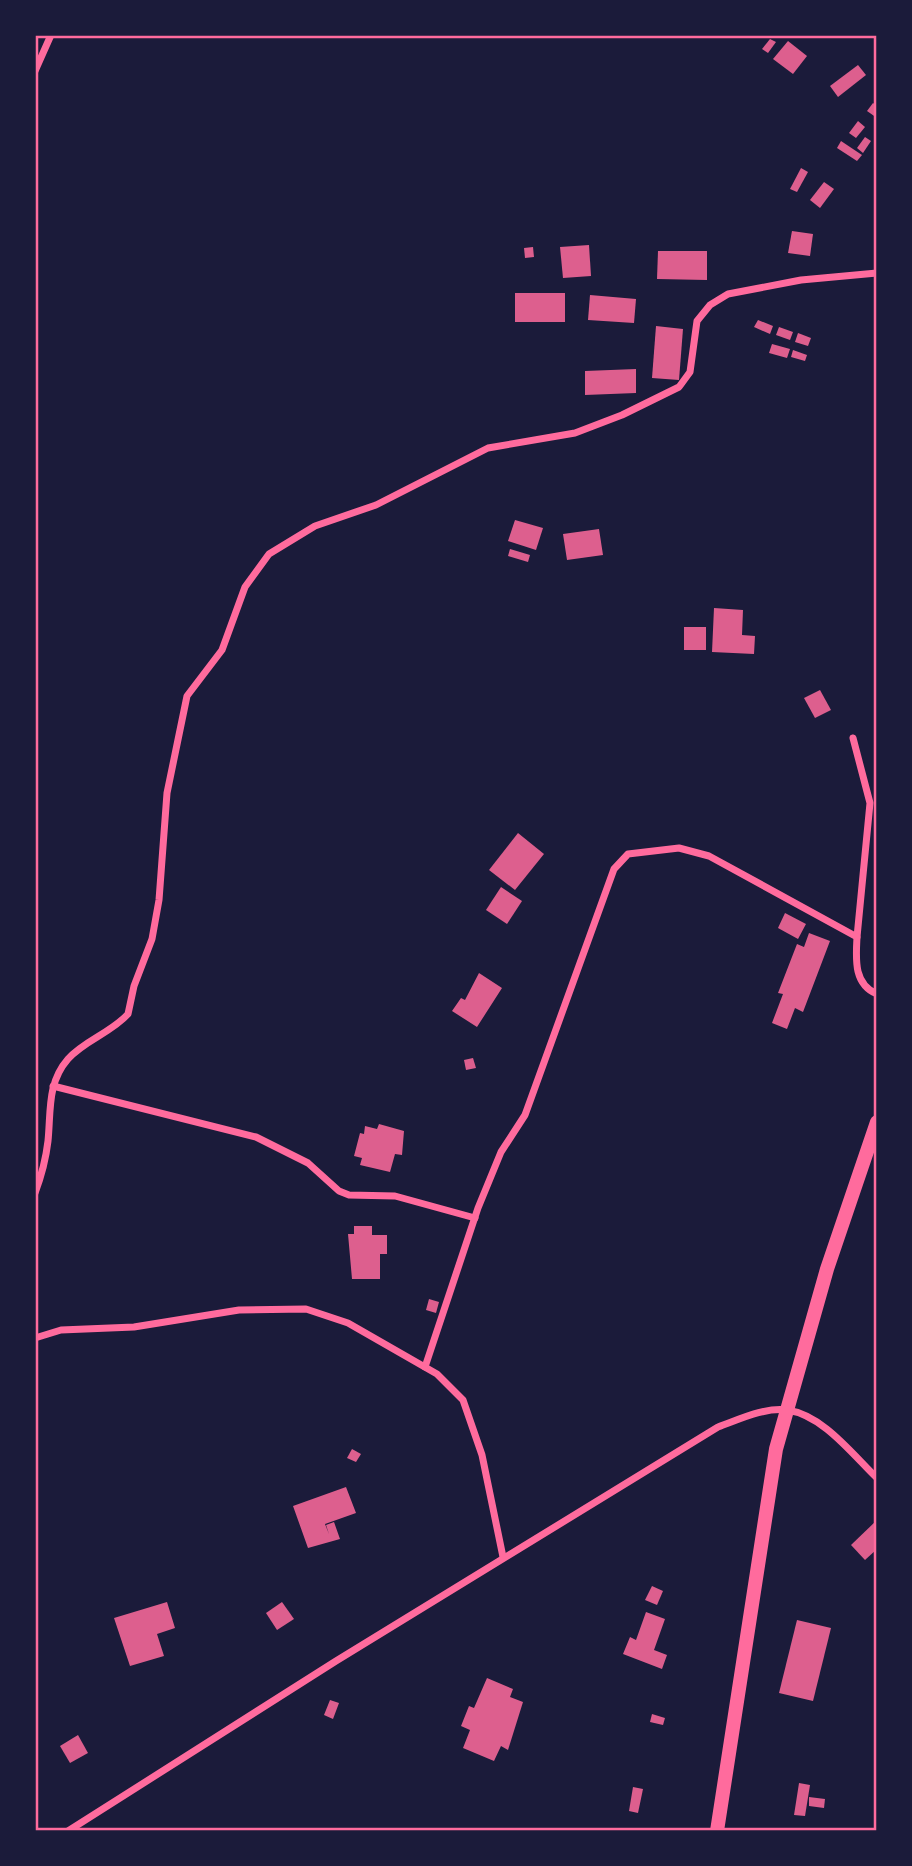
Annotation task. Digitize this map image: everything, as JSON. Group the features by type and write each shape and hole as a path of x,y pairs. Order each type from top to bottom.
{"main road":[{"path":"717,1831 755,1569 785,1410 827,1269 877,1122"}],"street":[{"path":"35,71 51,35"},
{"path":"35,1193 45,1158 53,1086 68,1058 128,1014 134,986 152,939 159,900 167,793 187,696 222,650 245,587 269,554 315,526 376,505 488,448 575,433 622,415 679,387 690,372 697,321 710,305 728,294 802,280 877,273"},
{"path":"853,738 870,803 856,968 862,981 877,994"},
{"path":"425,1367 475,1218 501,1152 525,1115 614,869 628,855 679,848 709,856 857,937"},
{"path":"53,1086 256,1137 308,1163 335,1188 349,1195 395,1196 475,1218"},
{"path":"35,1338 61,1330 134,1327 239,1310 306,1309 348,1323 425,1367 456,1390 468,1408 482,1455 503,1557"},
{"path":"68,1831 503,1557 718,1427 752,1415 785,1410 822,1426 877,1478"}],"building":[{"path":"770,39 776,42 768,53 762,49"},
{"path":"788,41 807,56 793,74 773,59"},
{"path":"858,65 866,75 838,97 830,86"},
{"path":"873,103 877,106 877,118 867,111"},
{"path":"858,121 865,127 856,138 849,133"},
{"path":"865,137 871,141 863,153 857,148"},
{"path":"841,141 862,155 857,161 837,148"},
{"path":"801,168 808,172 797,192 790,189"},
{"path":"824,182 834,189 820,208 810,200"},
{"path":"792,231 813,234 810,256 788,253"},
{"path":"589,245 591,276 563,278 560,247"},
{"path":"533,247 534,257 525,258 524,248"},
{"path":"658,251 707,251 707,280 657,279"},
{"path":"515,293 565,293 565,322 515,322"},
{"path":"590,295 636,299 634,323 588,320"},
{"path":"758,320 773,326 770,334 754,327"},
{"path":"656,326 683,329 679,380 652,378"},
{"path":"779,327 793,332 790,340 776,335"},
{"path":"798,333 811,338 808,346 795,342"},
{"path":"772,344 790,349 787,358 769,353"},
{"path":"793,350 807,355 805,361 791,357"},
{"path":"636,369 636,393 585,395 585,371"},
{"path":"515,520 543,528 536,550 508,541"},
{"path":"599,529 603,555 567,560 563,534"},
{"path":"510,549 530,555 528,562 508,556"},
{"path":"714,608 743,610 742,635 755,636 754,654 712,652"},
{"path":"684,627 706,627 706,650 684,650"},
{"path":"820,690 831,710 815,718 804,698"},
{"path":"518,833 544,854 515,890 489,870"},
{"path":"501,887 522,901 507,924 486,910"},
{"path":"785,913 806,924 798,939 778,928"},
{"path":"809,933 830,941 803,1012 795,1008 787,1029 772,1023 783,994 778,993 797,944 804,947"},
{"path":"479,973 502,988 477,1027 452,1011 461,998 465,1000"},
{"path":"473,1058 476,1068 466,1070 464,1060"},
{"path":"379,1124 404,1131 402,1155 395,1154 390,1172 360,1165 362,1158 354,1156 360,1133 364,1134 365,1126 377,1129"},
{"path":"354,1226 372,1226 372,1235 387,1235 387,1254 380,1254 380,1279 352,1279 348,1234 354,1234"},
{"path":"429,1299 439,1302 436,1313 426,1310"},
{"path":"352,1449 361,1454 356,1462 347,1458"},
{"path":"346,1487 356,1513 325,1524 329,1534 326,1525 334,1522 340,1539 308,1548 293,1506"},
{"path":"877,1520 877,1549 865,1560 851,1545"},
{"path":"652,1586 663,1591 657,1605 645,1600"},
{"path":"167,1602 175,1628 157,1634 164,1656 130,1666 114,1618"},
{"path":"282,1602 294,1619 277,1630 266,1613"},
{"path":"646,1612 665,1619 654,1650 667,1655 662,1669 623,1654 630,1637 636,1640"},
{"path":"797,1620 831,1628 813,1701 779,1693"},
{"path":"487,1678 513,1689 510,1697 523,1702 508,1750 501,1746 494,1761 463,1748 470,1730 461,1726 469,1706 474,1708"},
{"path":"330,1700 339,1703 333,1719 324,1715"},
{"path":"652,1714 665,1718 663,1725 650,1722"},
{"path":"78,1735 88,1753 70,1763 60,1746"},
{"path":"799,1783 810,1785 805,1816 794,1815"},
{"path":"633,1787 643,1789 638,1813 629,1811"},
{"path":"809,1797 825,1799 824,1808 809,1806"}]}
